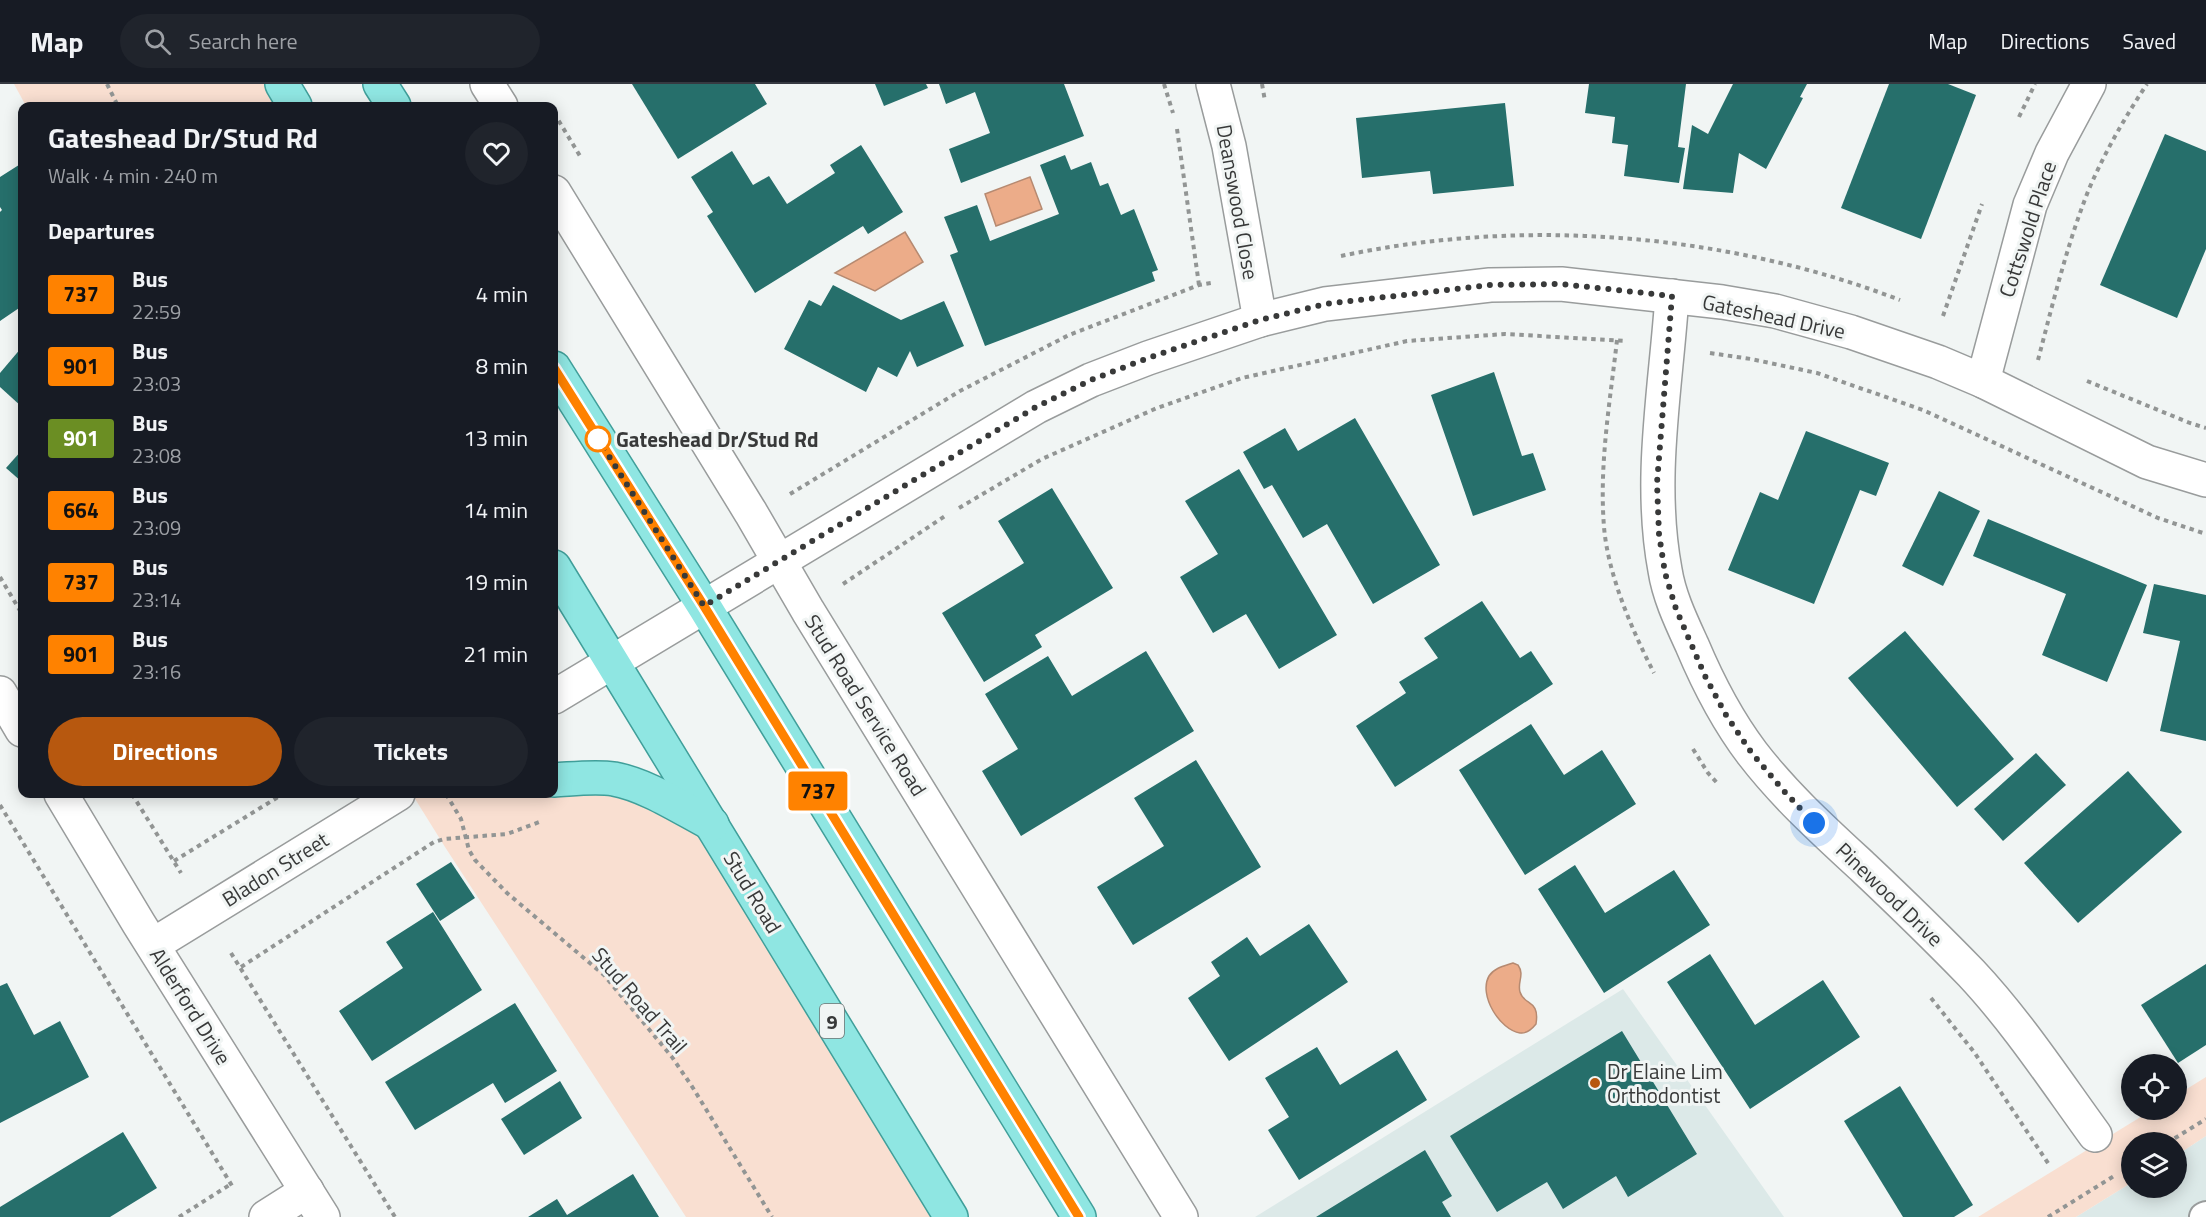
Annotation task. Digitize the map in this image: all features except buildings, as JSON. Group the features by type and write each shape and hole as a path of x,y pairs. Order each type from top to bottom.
{"main road":[{"path":"282,84 293,102"},
{"path":"380,84 391,102"},
{"path":"558,374 704,606 1079,1217"},
{"name":"Stud Road","path":"558,574 951,1217"},
{"path":"558,780 613,779 625,782 640,787 712,824"}],"street":[{"path":"487,84 498,102"},
{"name":"Deanswood Close","path":"1213,84 1229,146 1260,320"},
{"name":"Cottswold Place","path":"1983,381 2030,205 2052,153 2088,84"},
{"name":"Stud Road Service Road","path":"558,199 1181,1217"},
{"name":"Gateshead Drive","path":"704,606 1036,407 1091,380 1260,320 1325,304 1490,285 1561,284 1672,296 1775,311 1851,332 1938,362 1983,381 2147,462 2206,480"},
{"name":"Pinewood Drive","path":"1672,296 1657,483 1659,534 1665,573 1676,609 1705,676 1726,715 1751,752 1783,790 1814,823 1915,916 1973,975 2023,1037 2095,1135"},
{"path":"558,695 704,606"},
{"path":"0,693 18,723"},
{"name":"Alderford Drive","path":"63,798 315,1204"},
{"name":"Bladon Street","path":"153,945 392,798"},
{"path":"266,1217 315,1204"}],"path":[{"path":"106,84 116,102"},
{"path":"1164,84 1174,117"},
{"path":"2048,365 2038,360 2075,228 2090,188 2109,149 2147,84"},
{"path":"1176,126 1199,285"},
{"path":"843,584 945,516 1042,459 1157,408 1242,378 1407,341 1506,334 1617,340"},
{"path":"1707,353 1751,358 1816,373 1923,410 2158,518 2206,534"},
{"path":"2081,378 2206,428"},
{"path":"0,577 18,607"},
{"path":"135,798 180,873"},
{"path":"174,861 276,798"},
{"name":"Stud Road Trail","path":"448,798 461,819 469,850 483,868 507,893 604,975 648,1026 693,1088 772,1217"},
{"path":"0,805 231,1184 179,1217"},
{"path":"241,967 434,842 466,836 507,834 548,820"},
{"path":"231,953 395,1217"},
{"path":"2185,1132 2206,1119"},
{"path":"2048,1217 2121,1172"}],"shaded area":[{"path":"14,84 282,84 293,102 24,102"},
{"path":"1030,177 1042,209 996,226 985,194"},
{"path":"905,232 923,262 875,291 835,273"},
{"path":"613,779 712,824 951,1217 686,1217 414,798 558,798 558,793"},
{"path":"1513,963 1518,965 1521,972 1520,992 1534,1007 1537,1016 1536,1024 1523,1033 1505,1026 1493,1010 1486,992 1486,984 1491,973"},
{"path":"1623,989 1784,1217 1255,1217"},
{"path":"2206,1077 2206,1136 2187,1148 2187,1132 2121,1132 2121,1189 2076,1217 1978,1217 2136,1120 2187,1120 2187,1089"},
{"path":"2206,1136 2206,1217 2076,1217 2121,1189 2121,1198 2187,1198 2187,1148"}],"bus line":[{"name":"737","path":"558,375 704,606 1079,1217"}],"place":[{"name":"Gateshead Dr/Stud Rd","path":"598,439"},
{"name":"Dr Elaine Lim Orthodontist","path":"1595,1083"}],"route":[{"path":"598,439 704,606 924,472 1036,407 1091,380 1260,320 1325,304 1490,285 1561,284 1672,296 1657,483 1659,534 1665,573 1676,609 1705,676 1726,715 1751,752 1814,823"}]}
